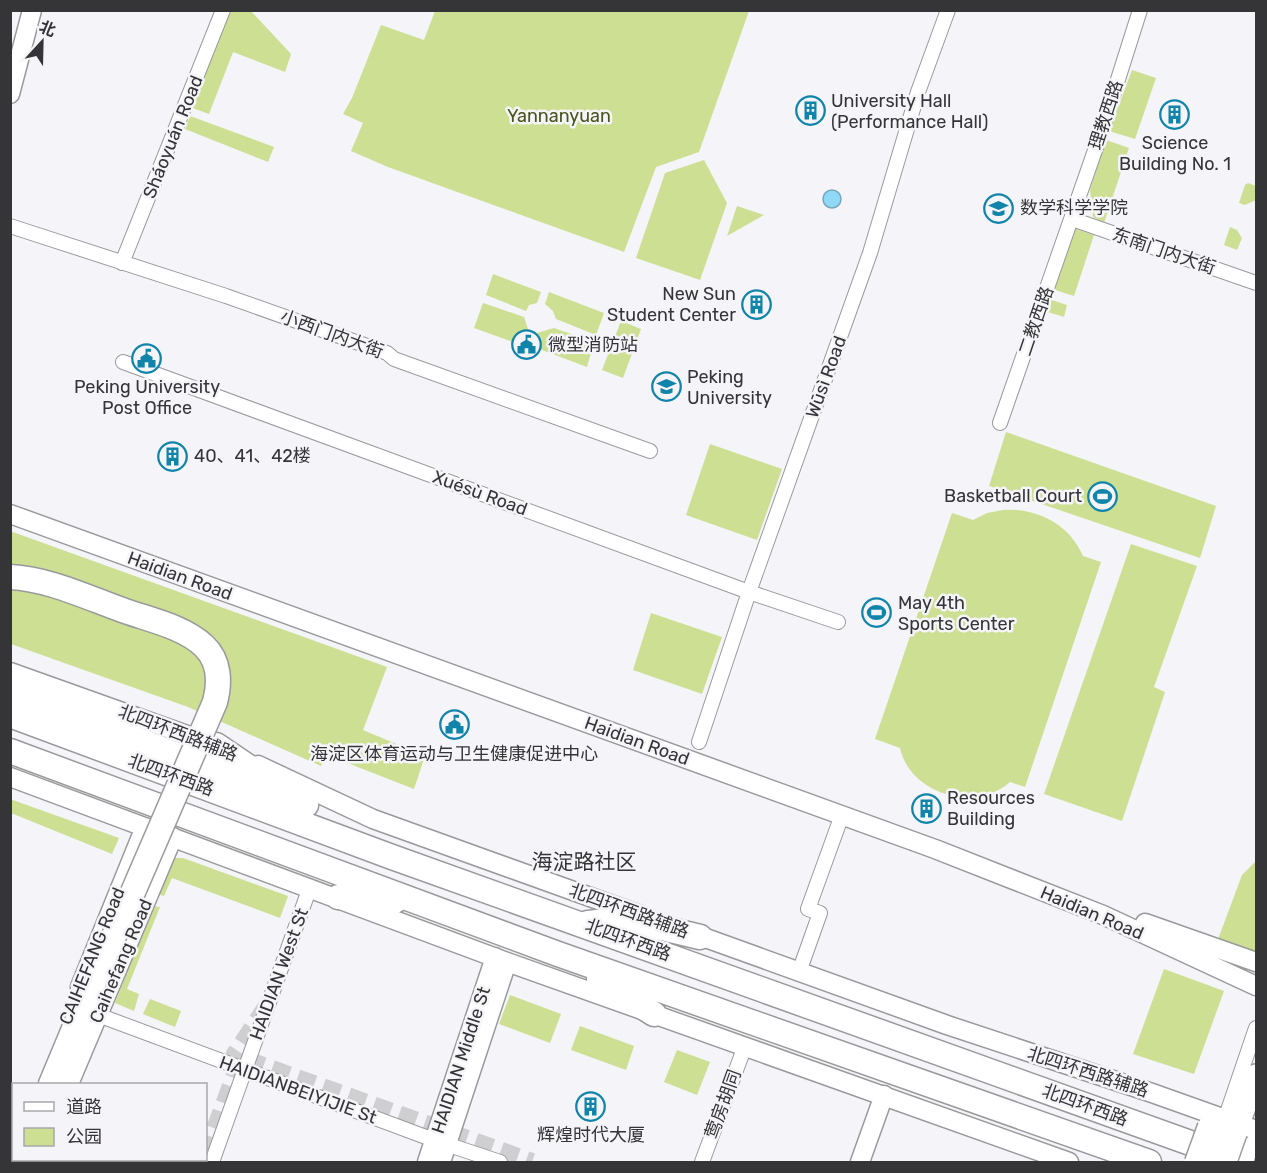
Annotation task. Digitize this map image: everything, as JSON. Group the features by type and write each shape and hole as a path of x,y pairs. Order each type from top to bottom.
{"highway":[{"path":"10,577 45,582 185,633 206,647 216,666 219,686 89,1016 52,1083"},
{"path":"10,690 306,805"},
{"name":"北四环西路","path":"10,715 392,857 582,924 1236,1134"},
{"path":"216,745 306,805 392,857"},
{"name":"北四环西路","path":"10,751 558,954 1149,1162"},
{"path":"338,897 422,903"},
{"path":"582,924 625,919 700,937"},
{"path":"558,954 654,1014"}],"main road":[{"path":"1226,1162 1257,1075"}],"street":[{"path":"10,94 32,10"},
{"name":"Sháoyuán Road","path":"122,263 223,10"},
{"name":"Wūsì Road","path":"699,742 749,592 870,253 918,92 948,10"},
{"name":"理教西路","path":"1072,219 1140,10"},
{"name":"东南门内大街","path":"1072,219 1257,283"},
{"name":"二教西路","path":"1000,423 1072,219"},
{"name":"小西门内大街","path":"10,226 226,296 650,451"},
{"name":"Xuésù Road","path":"123,362 749,592 838,622"},
{"name":"Haidian Road","path":"10,514 842,815 1103,915 1257,986"},
{"name":"北四环西路辅路","path":"10,672 216,745 373,819 947,1025 1236,1134"},
{"path":"10,777 142,833 338,897 501,959 1069,1162"},
{"path":"799,972 820,913 808,909 842,815"},
{"name":"CAIHEFANG Road","path":"40,1083 142,833"},
{"name":"Caihefang Road","path":"69,1083 89,1016 170,843"},
{"name":"HAIDIAN West St","path":"212,1162 309,887"},
{"path":"1103,915 1120,915 1257,962"},
{"name":"HAIDIAN Middle St","path":"441,1162 441,1143 501,959"},
{"name":"HAIDIANBEIYIJIE St","path":"89,1016 245,1070 441,1143 500,1162"},
{"path":"1210,1162 1236,1134 1257,1028"},
{"name":"莺房胡同","path":"702,1162 745,1046"},
{"path":"860,1162 884,1095"},
{"path":"1194,1162 1236,1134"},
{"name":"HAIDIAN Middle St","path":"427,1162 441,1143"}],"green space":[{"name":"Yannanyuan","path":"435,10 749,11 699,152 656,167 624,252 388,167 351,151 363,123 343,114 352,98 381,25 424,40"},
{"path":"227,11 251,11 291,54 285,72 233,52 209,114 190,107"},
{"path":"1132,70 1156,78 1135,139 1109,131"},
{"path":"190,116 274,147 268,162 185,129"},
{"path":"1106,140 1129,148 1104,223 1093,217 1090,190"},
{"path":"704,160 727,203 700,280 636,258 665,173"},
{"path":"1248,183 1256,186 1256,200 1245,205 1239,203 1245,185"},
{"path":"737,206 764,215 727,236"},
{"path":"1230,227 1237,230 1242,238 1237,250 1224,245"},
{"path":"1073,228 1094,235 1074,296 1052,289"},
{"path":"493,274 541,292 537,303 529,305 526,311 486,295"},
{"path":"549,292 604,313 596,335 556,319 553,311 545,304"},
{"path":"1049,299 1067,305 1064,317 1045,311"},
{"path":"483,303 524,317 528,329 521,345 474,328"},
{"path":"621,321 641,329 623,378 602,370"},
{"path":"554,328 594,342 587,367 534,347 537,333"},
{"name":"Basketball Court","path":"1006,432 1216,506 1200,558 989,486"},
{"path":"710,444 782,469 757,540 686,515"},
{"path":"1003,510 1028,512 1050,520 1069,535 1083,556 1101,562 1025,787 1010,782 996,791 979,796 962,797 946,794 930,787 916,777 906,764 900,748 875,739 952,513 973,520 987,513"},
{"path":"10,531 387,667 363,730 425,756 414,789 327,755 321,766 188,707 11,644"},
{"path":"1131,544 1197,566 1154,687 1165,692 1122,821 1044,794"},
{"path":"651,613 722,637 702,694 633,670"},
{"path":"10,799 119,838 112,854 11,813"},
{"path":"173,858 183,858 288,896 280,918 172,878 164,896 158,894"},
{"path":"1256,861 1256,965 1214,950 1242,875"},
{"path":"153,906 160,907 127,989 139,994 134,1011 115,1003"},
{"path":"1164,969 1224,991 1194,1074 1133,1054"},
{"path":"510,995 561,1014 550,1043 499,1024"},
{"path":"150,999 181,1011 175,1027 143,1014"},
{"path":"580,1026 634,1046 626,1070 571,1050"},
{"path":"677,1050 710,1062 697,1095 664,1082"}],"water":[{"path":"832,190 838,193 841,199 838,205 832,208 826,205 823,199 826,193"}],"tunnel":[{"path":"230,1067 235,1054 267,1006"},
{"path":"207,1151 241,1058 532,1162"}],"place":[{"name":"University Hall (Performance Hall)","path":"810,111"},
{"name":"Science Building No. 1","path":"1175,114"},
{"name":"数学科学学院","path":"999,208"},
{"name":"New Sun Student Center","path":"757,304"},
{"name":"微型消防站","path":"527,345"},
{"name":"Peking University Post Office","path":"147,358"},
{"name":"Peking University","path":"666,387"},
{"name":"40、41、42楼","path":"173,456"},
{"name":"Basketball Court","path":"1103,496"},
{"name":"May 4th Sports Center","path":"877,613"},
{"name":"海淀区体育运动与卫生健康促进中心","path":"454,725"},
{"name":"Resources Building","path":"926,808"},
{"name":"辉煌时代大厦","path":"591,1106"}],"district":[{"name":"海淀路社区","path":"584,861"}]}
